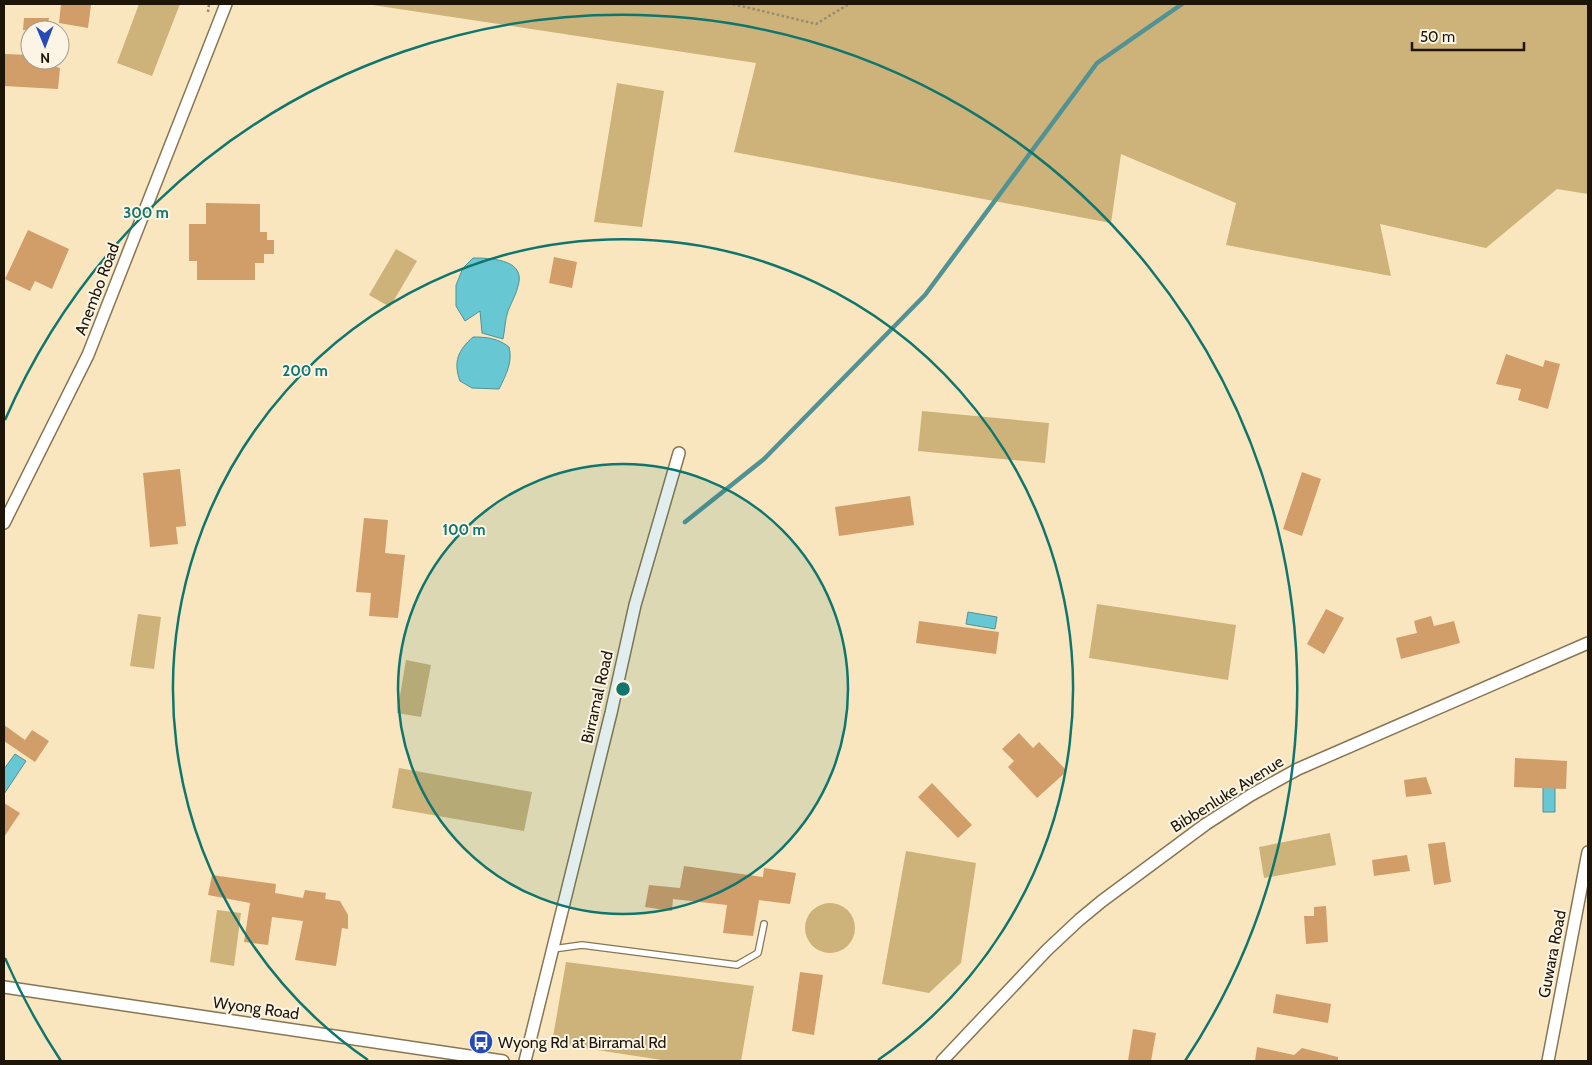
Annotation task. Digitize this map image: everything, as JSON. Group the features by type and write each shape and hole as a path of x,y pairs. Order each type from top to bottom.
{"street":[{"name":"Anembo Road","path":"4,523 88,355 226,4"},
{"name":"Birramal Road","path":"524,1061 611,713 635,605 679,453"},
{"name":"Bibbenluke Avenue","path":"942,1061 1047,950 1079,920 1206,824 1251,795 1298,769 1588,643"},
{"name":"Guwara Road","path":"1548,1061 1588,852"},
{"name":"Wyong Road","path":"4,987 503,1061"}],"lane":[{"path":"552,949 582,945 737,965 758,953 764,924"}],"path":[{"path":"733,4 816,24 849,4"}],"shaded area":[{"path":"139,4 180,4 152,76 117,63"},
{"path":"366,4 1588,4 1588,194 1557,189 1486,248 1380,224 1391,276 1226,245 1236,203 1121,154 1111,223 734,152 756,63"},
{"path":"617,83 664,91 642,227 594,222"},
{"path":"396,249 417,261 390,307 369,295"},
{"path":"922,411 1049,423 1045,463 918,451"},
{"path":"1097,604 1236,625 1228,680 1089,658"},
{"path":"138,614 161,617 154,669 130,666"},
{"path":"406,660 431,665 421,717 397,713"},
{"path":"399,768 532,792 524,831 392,808"},
{"path":"1330,833 1336,865 1264,878 1259,847"},
{"path":"906,851 976,863 961,963 929,993 882,984"},
{"path":"830,903 839,905 850,914 855,928 853,937 844,948 830,953 821,951 810,942 805,928 807,919 816,908"},
{"path":"217,910 241,913 234,966 210,962"},
{"path":"566,962 754,986 741,1061 668,1061 552,1043"}],"water":[{"path":"473,258 503,261 510,264 519,274 516,293 507,314 503,339 482,333 480,311 465,321 456,306 456,285 463,268"},
{"path":"473,337 492,339 509,347 509,363 499,389 472,388 460,381 457,368 458,357"},
{"path":"968,612 997,617 995,629 966,624"},
{"path":"15,754 26,761 4,794 4,769"},
{"path":"1543,784 1555,784 1555,812 1543,812"}],"building":[{"path":"61,4 91,5 88,28 70,25 70,20 59,20"},
{"path":"24,18 49,18 49,20 24,20"},
{"path":"4,54 20,55 20,70 60,70 58,89 4,86"},
{"path":"206,203 260,204 260,232 267,232 267,240 274,240 274,254 264,254 264,263 255,263 255,280 197,280 197,261 189,261 189,224 206,224"},
{"path":"28,230 69,249 52,289 35,281 30,291 5,279"},
{"path":"554,257 577,262 572,288 549,283"},
{"path":"1506,354 1543,367 1545,360 1560,364 1548,409 1518,400 1521,389 1496,384"},
{"path":"180,469 186,526 176,527 178,544 150,547 143,473"},
{"path":"1302,472 1321,479 1302,536 1283,529"},
{"path":"910,496 914,525 839,536 835,507"},
{"path":"364,518 388,520 385,553 405,555 398,618 369,616 371,593 356,592"},
{"path":"1326,609 1344,618 1324,654 1307,644"},
{"path":"1431,616 1434,626 1454,621 1460,643 1401,659 1396,638 1417,633 1414,621"},
{"path":"919,621 999,632 996,654 916,643"},
{"path":"4,725 25,740 32,730 49,741 35,762 4,741"},
{"path":"1019,733 1033,748 1039,742 1067,771 1037,798 1008,767 1014,761 1002,749"},
{"path":"1515,758 1567,761 1566,789 1514,787"},
{"path":"1426,777 1432,794 1406,797 1404,780"},
{"path":"932,783 972,825 958,838 918,797"},
{"path":"4,803 20,813 4,837"},
{"path":"1445,842 1451,882 1434,885 1428,844"},
{"path":"1407,855 1410,871 1374,876 1372,860"},
{"path":"684,866 763,877 764,868 796,873 790,904 759,900 753,936 723,933 727,905 673,899 672,911 645,907 649,885 680,888"},
{"path":"212,875 276,884 275,893 303,898 305,890 326,893 325,899 340,901 348,915 348,929 342,928 336,966 295,960 303,921 272,917 268,945 244,942 250,903 208,895"},
{"path":"1326,906 1328,942 1306,944 1304,916 1314,916 1314,907"},
{"path":"800,972 823,975 814,1035 792,1031"},
{"path":"1276,994 1331,1004 1328,1023 1273,1013"},
{"path":"1133,1029 1156,1033 1151,1061 1128,1061"},
{"path":"1257,1047 1294,1055 1302,1048 1338,1057 1338,1061 1255,1061"}],"waterway":[{"path":"685,522 764,459 925,295 1097,63 1182,4"}],"place":[{"name":"Wyong Rd at Birramal Rd","path":"481,1042"}]}
